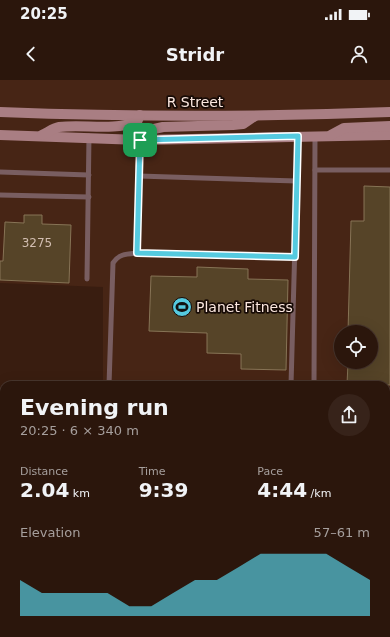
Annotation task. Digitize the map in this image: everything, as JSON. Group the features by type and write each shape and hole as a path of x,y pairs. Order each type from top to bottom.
{"street":[{"name":"R Street","path":"0,112 255,116 390,112"},
{"path":"40,136 57,128 126,126 137,122 140,115"},
{"path":"140,140 154,129 163,127 243,124 255,116"},
{"path":"330,136 344,128 390,126"},
{"path":"0,135 140,140 390,135"}],"lane":[{"path":"87,279 90,127"},
{"path":"291,381 298,136"},
{"path":"314,381 315,136"},
{"path":"137,253 140,140"},
{"path":"315,170 390,170"},
{"path":"0,172 89,175"},
{"path":"139,176 297,181"},
{"path":"0,195 88,197"},
{"path":"109,381 112,263 118,256 137,253 295,257"}],"shaded area":[{"path":"0,80 390,80 390,381 103,381 103,287 0,283"}],"building":[{"path":"364,186 390,187 390,381 347,381 348,369 378,369 378,325 348,325 351,221 364,221"},
{"path":"24,215 42,215 42,224 71,225 69,283 0,280 0,261 3,261 5,222 24,223"},
{"path":"197,267 248,269 248,279 288,280 286,370 241,369 241,354 207,353 207,333 149,331 151,276 197,277"}],"place":[{"name":"Planet Fitness","path":"182,307"}],"route":[{"path":"298,136 295,257 137,253 140,140 298,136"}]}
